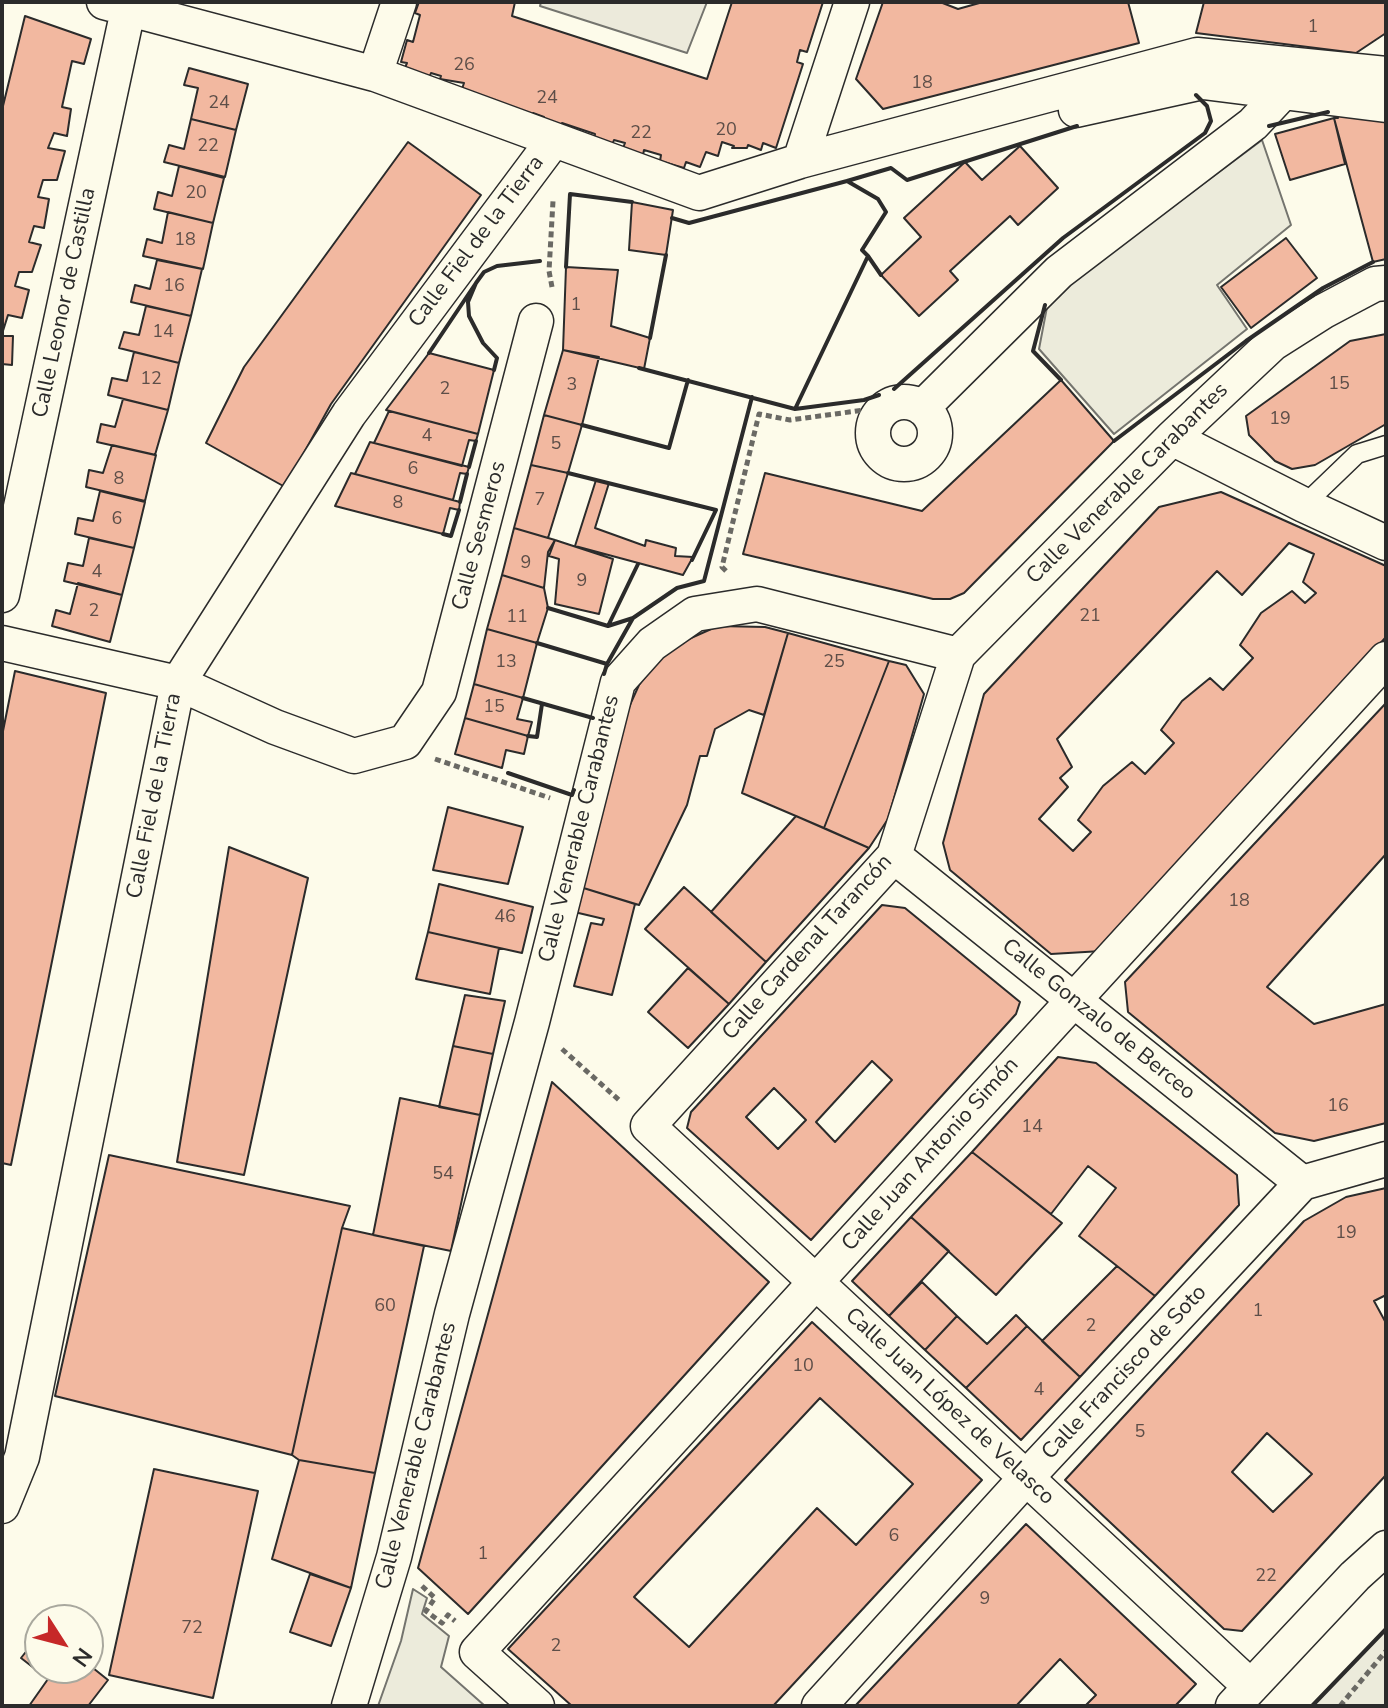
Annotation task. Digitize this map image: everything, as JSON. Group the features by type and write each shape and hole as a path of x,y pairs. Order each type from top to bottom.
{"street":[{"path":"375,74 399,2"},
{"path":"800,161 852,2"},
{"path":"116,6 375,74 699,193 800,161 1197,55 1386,74"},
{"name":"Calle Leonor de Castilla","path":"2,595 116,6"},
{"path":"989,111 1041,117 1203,82 1386,105"},
{"path":"922,408 1059,272 1253,124 1283,92"},
{"name":"Calle Fiel de la Tierra","path":"2,1506 22,1457 178,683 349,414 553,141"},
{"name":"Calle Venerable Carabantes","path":"349,1706 394,1557 452,1314 532,1022 618,682 652,644 695,614 757,604 958,655 1172,438 1272,344 1324,311 1375,284 1386,283"},
{"name":"Calle Sesmeros","path":"178,683 275,727 354,756 405,742 439,692 536,321"},
{"path":"904,402 922,408 934,424 933,445 927,454 909,464 889,460 875,445 875,424 887,407 904,402"},
{"path":"1172,438 1386,543"},
{"path":"2,643 178,683"},
{"name":"Calle Cardenal Tarancón","path":"648,1126 894,856 958,655"},
{"name":"Calle Juan Antonio Simón","path":"470,1640 815,1282 1386,659"},
{"name":"Calle Gonzalo de Berceo","path":"894,856 1302,1183"},
{"name":"Calle Juan López de Velasco","path":"648,1126 1026,1478 1242,1697"},
{"path":"1302,1183 1386,1159"},
{"name":"Calle Francisco de Soto","path":"819,1706 1026,1478 1302,1183"},
{"path":"1242,1697 1355,1576 1386,1548"},
{"path":"470,1640 537,1706"}],"lane":[{"path":"1304,505 1357,454 1386,445"}],"path":[{"path":"549,271 553,208"},
{"path":"722,567 759,414 790,420 887,407"},
{"path":"443,763 560,801"},
{"path":"532,1022 648,1126"},
{"path":"418,1583 435,1598 426,1611 442,1623 448,1615 470,1640"},
{"path":"1340,1706 1386,1651"}],"shaded area":[{"path":"541,2 707,2 687,53 540,6"},
{"path":"1262,140 1291,225 1217,285 1247,329 1114,434 1039,349 1047,307 1074,280"},
{"path":"413,1589 427,1598 422,1614 449,1636 441,1667 485,1706 378,1706 401,1641"},
{"path":"1386,1629 1386,1706 1312,1706"}],"building":[{"path":"419,2 515,2 512,16 707,79 732,2 823,2 807,52 800,50 797,62 803,64 776,148 763,143 761,150 748,145 747,148 732,148 734,146 722,142 718,156 706,152 700,167 686,162 684,168 660,161 661,155 644,150 643,155 623,148 625,143 614,140 612,145 594,140 595,134 562,123 561,129 542,123 544,117 533,113 531,119 460,95 464,83 440,79 441,76 431,73 429,78 404,70 407,63 401,62 407,40 413,42 420,15 415,13"},
{"path":"883,2 940,2 958,9 983,2 1128,2 1139,43 883,109 856,79"},
{"path":"1204,2 1386,2 1386,33 1356,53 1196,33"},
{"path":"25,16 91,39 84,64 72,61 62,107 71,109 67,136 54,133 48,148 65,151 57,180 43,180 38,197 49,199 44,228 34,226 29,242 41,245 32,272 19,272 15,286 29,290 22,318 8,315 2,334 2,110"},
{"path":"189,68 248,84 236,130 191,119 198,88 184,85"},
{"path":"1337,113 1386,118 1386,259 1373,262 1334,118 1338,118"},
{"path":"1334,118 1345,164 1290,180 1275,134"},
{"path":"191,119 236,130 225,177 164,162 169,145 184,149"},
{"path":"408,142 481,195 331,404 285,487 206,443 244,367"},
{"path":"1020,146 1058,188 1018,225 1010,216 950,271 958,280 919,316 881,275 921,237 904,218 965,162 982,180"},
{"path":"179,166 224,178 213,223 154,209 158,192 172,196"},
{"path":"632,202 673,210 666,255 629,250"},
{"path":"168,212 213,223 203,269 143,256 147,239 162,243"},
{"path":"1286,238 1317,278 1251,328 1221,287"},
{"path":"157,260 202,269 191,316 131,302 135,285 150,289"},
{"path":"566,267 618,270 611,326 650,338 644,369 563,350"},
{"path":"146,306 191,316 179,363 119,348 124,332 139,335"},
{"path":"1386,334 1386,424 1315,465 1292,469 1275,461 1249,435 1246,416 1350,341"},
{"path":"2,336 13,336 12,365 2,364"},
{"path":"563,350 599,357 582,425 544,415"},
{"path":"134,352 179,363 168,410 108,395 112,378 127,381"},
{"path":"429,353 494,370 478,434 386,410"},
{"path":"1061,380 1114,441 964,593 950,599 933,599 743,554 765,473 922,511"},
{"path":"123,399 168,410 155,455 97,442 101,424 115,427"},
{"path":"389,411 478,434 476,441 469,440 462,466 374,443"},
{"path":"544,415 582,425 568,473 531,465"},
{"path":"370,442 469,467 467,474 460,473 453,500 355,474"},
{"path":"112,445 156,455 145,501 86,487 89,470 103,473"},
{"path":"531,465 568,473 548,538 514,528"},
{"path":"351,473 460,502 459,510 450,508 443,534 335,506"},
{"path":"596,480 609,483 595,528 645,546 646,540 676,548 675,556 693,557 683,575 575,546"},
{"path":"100,491 145,502 134,548 75,534 78,518 93,521"},
{"path":"1221,492 1386,566 1386,637 1102,951 1051,954 950,870 943,843 984,694 1159,507","holes":["1289,543 1314,554 1303,582 1316,593 1305,603 1292,591 1261,613 1240,645 1253,658 1223,690 1210,678 1182,701 1161,730 1174,743 1145,774 1132,762 1103,786 1078,820 1091,832 1073,851 1039,819 1068,787 1060,778 1072,767 1057,739 1217,571 1242,595"]},
{"path":"514,528 555,540 548,552 544,588 502,575"},
{"path":"89,538 134,548 122,595 64,581 68,563 83,566"},
{"path":"555,540 613,559 599,614 555,604 559,559 549,556"},
{"path":"502,575 544,588 548,608 537,643 487,629"},
{"path":"78,583 122,595 110,642 52,626 56,610 70,614"},
{"path":"718,626 765,627 788,633 764,715 749,710 715,729 707,756 700,756 687,805 639,905 577,886 624,718 639,685 673,646"},
{"path":"487,629 537,643 523,698 474,684"},
{"path":"788,633 889,661 824,828 742,793"},
{"path":"889,661 906,665 924,694 888,819 869,848 824,828"},
{"path":"15,671 106,693 11,1165 2,1163 2,736"},
{"path":"474,684 523,698 517,719 532,722 528,736 465,718"},
{"path":"1386,703 1386,854 1267,987 1314,1024 1386,1004 1386,1123 1314,1141 1275,1133 1128,1012 1125,982"},
{"path":"465,718 528,736 524,754 506,750 502,768 455,754"},
{"path":"448,807 523,827 508,884 433,870"},
{"path":"796,816 869,848 766,962 711,912"},
{"path":"229,847 308,878 244,1175 177,1162"},
{"path":"439,884 533,907 522,953 428,932"},
{"path":"577,886 635,904 612,995 574,986 591,923 602,925 604,919 570,911"},
{"path":"684,887 766,962 729,1004 645,929"},
{"path":"882,905 905,908 1020,1002 1016,1014 811,1240 687,1128 691,1112","holes":["872,1061 892,1080 835,1142 816,1122","774,1088 806,1120 778,1149 746,1117"]},
{"path":"428,932 499,948 490,994 416,979"},
{"path":"688,968 729,1004 688,1048 648,1012"},
{"path":"465,995 505,1001 493,1054 453,1046"},
{"path":"453,1046 493,1054 480,1115 439,1107"},
{"path":"1058,1057 1096,1063 1237,1175 1239,1205 1155,1296 1079,1236 1116,1188 1088,1166 1051,1214 972,1152"},
{"path":"552,1082 769,1282 468,1614 418,1568"},
{"path":"400,1098 480,1115 451,1251 373,1235"},
{"path":"972,1152 1062,1223 996,1295 911,1217"},
{"path":"109,1155 350,1206 342,1228 292,1455 55,1396"},
{"path":"1386,1188 1386,1295 1374,1301 1386,1323 1386,1475 1242,1631 1224,1629 1065,1480 1304,1221 1346,1197","holes":["1267,1433 1312,1474 1273,1512 1232,1472"]},
{"path":"911,1217 949,1251 889,1316 852,1281"},
{"path":"342,1228 424,1246 375,1473 299,1460 292,1455"},
{"path":"1117,1266 1155,1296 1080,1377 1042,1341"},
{"path":"922,1282 957,1316 925,1350 889,1316"},
{"path":"1016,1315 1027,1326 966,1388 925,1350 957,1316 987,1344"},
{"path":"812,1322 982,1480 773,1706 572,1706 508,1649","holes":["820,1398 913,1484 856,1545 817,1508 689,1647 634,1597"]},
{"path":"1027,1326 1080,1377 1021,1440 966,1388"},
{"path":"299,1460 375,1473 351,1588 272,1559"},
{"path":"154,1469 258,1491 213,1698 109,1675"},
{"path":"1026,1524 1196,1684 1175,1706 1085,1706 1096,1695 1060,1659 1016,1706 855,1706"},
{"path":"310,1574 351,1588 331,1646 290,1632"},
{"path":"104,1677 108,1680 88,1706 29,1706 44,1684 104,1684"}],"wall":[{"path":"894,389 1063,238 1205,133 1211,121 1207,106 1196,95"},
{"path":"1269,126 1328,112"},
{"path":"847,181 891,168 907,180 1077,126"},
{"path":"639,368 795,409 868,256 862,250 886,212 878,199 847,181 689,223 672,218"},
{"path":"566,267 570,194 632,202"},
{"path":"650,338 666,255"},
{"path":"868,256 881,275"},
{"path":"476,283 484,272 497,266 540,261"},
{"path":"1114,441 1246,341 1323,288 1373,262"},
{"path":"429,353 476,283 468,302 469,316 483,343 497,358 494,370"},
{"path":"1045,305 1033,351 1061,380"},
{"path":"582,425 669,448 688,380"},
{"path":"795,409 864,400 879,395"},
{"path":"604,674 633,618 677,588 704,581 752,397"},
{"path":"469,467 476,441"},
{"path":"568,473 716,510 692,560"},
{"path":"460,502 467,474"},
{"path":"443,534 451,536 459,510"},
{"path":"633,618 608,626 638,564"},
{"path":"548,608 608,626"},
{"path":"537,643 607,664"},
{"path":"523,698 593,718"},
{"path":"528,736 537,737 542,704"},
{"path":"508,773 572,795 574,790"},
{"path":"1312,1706 1386,1629"}]}
